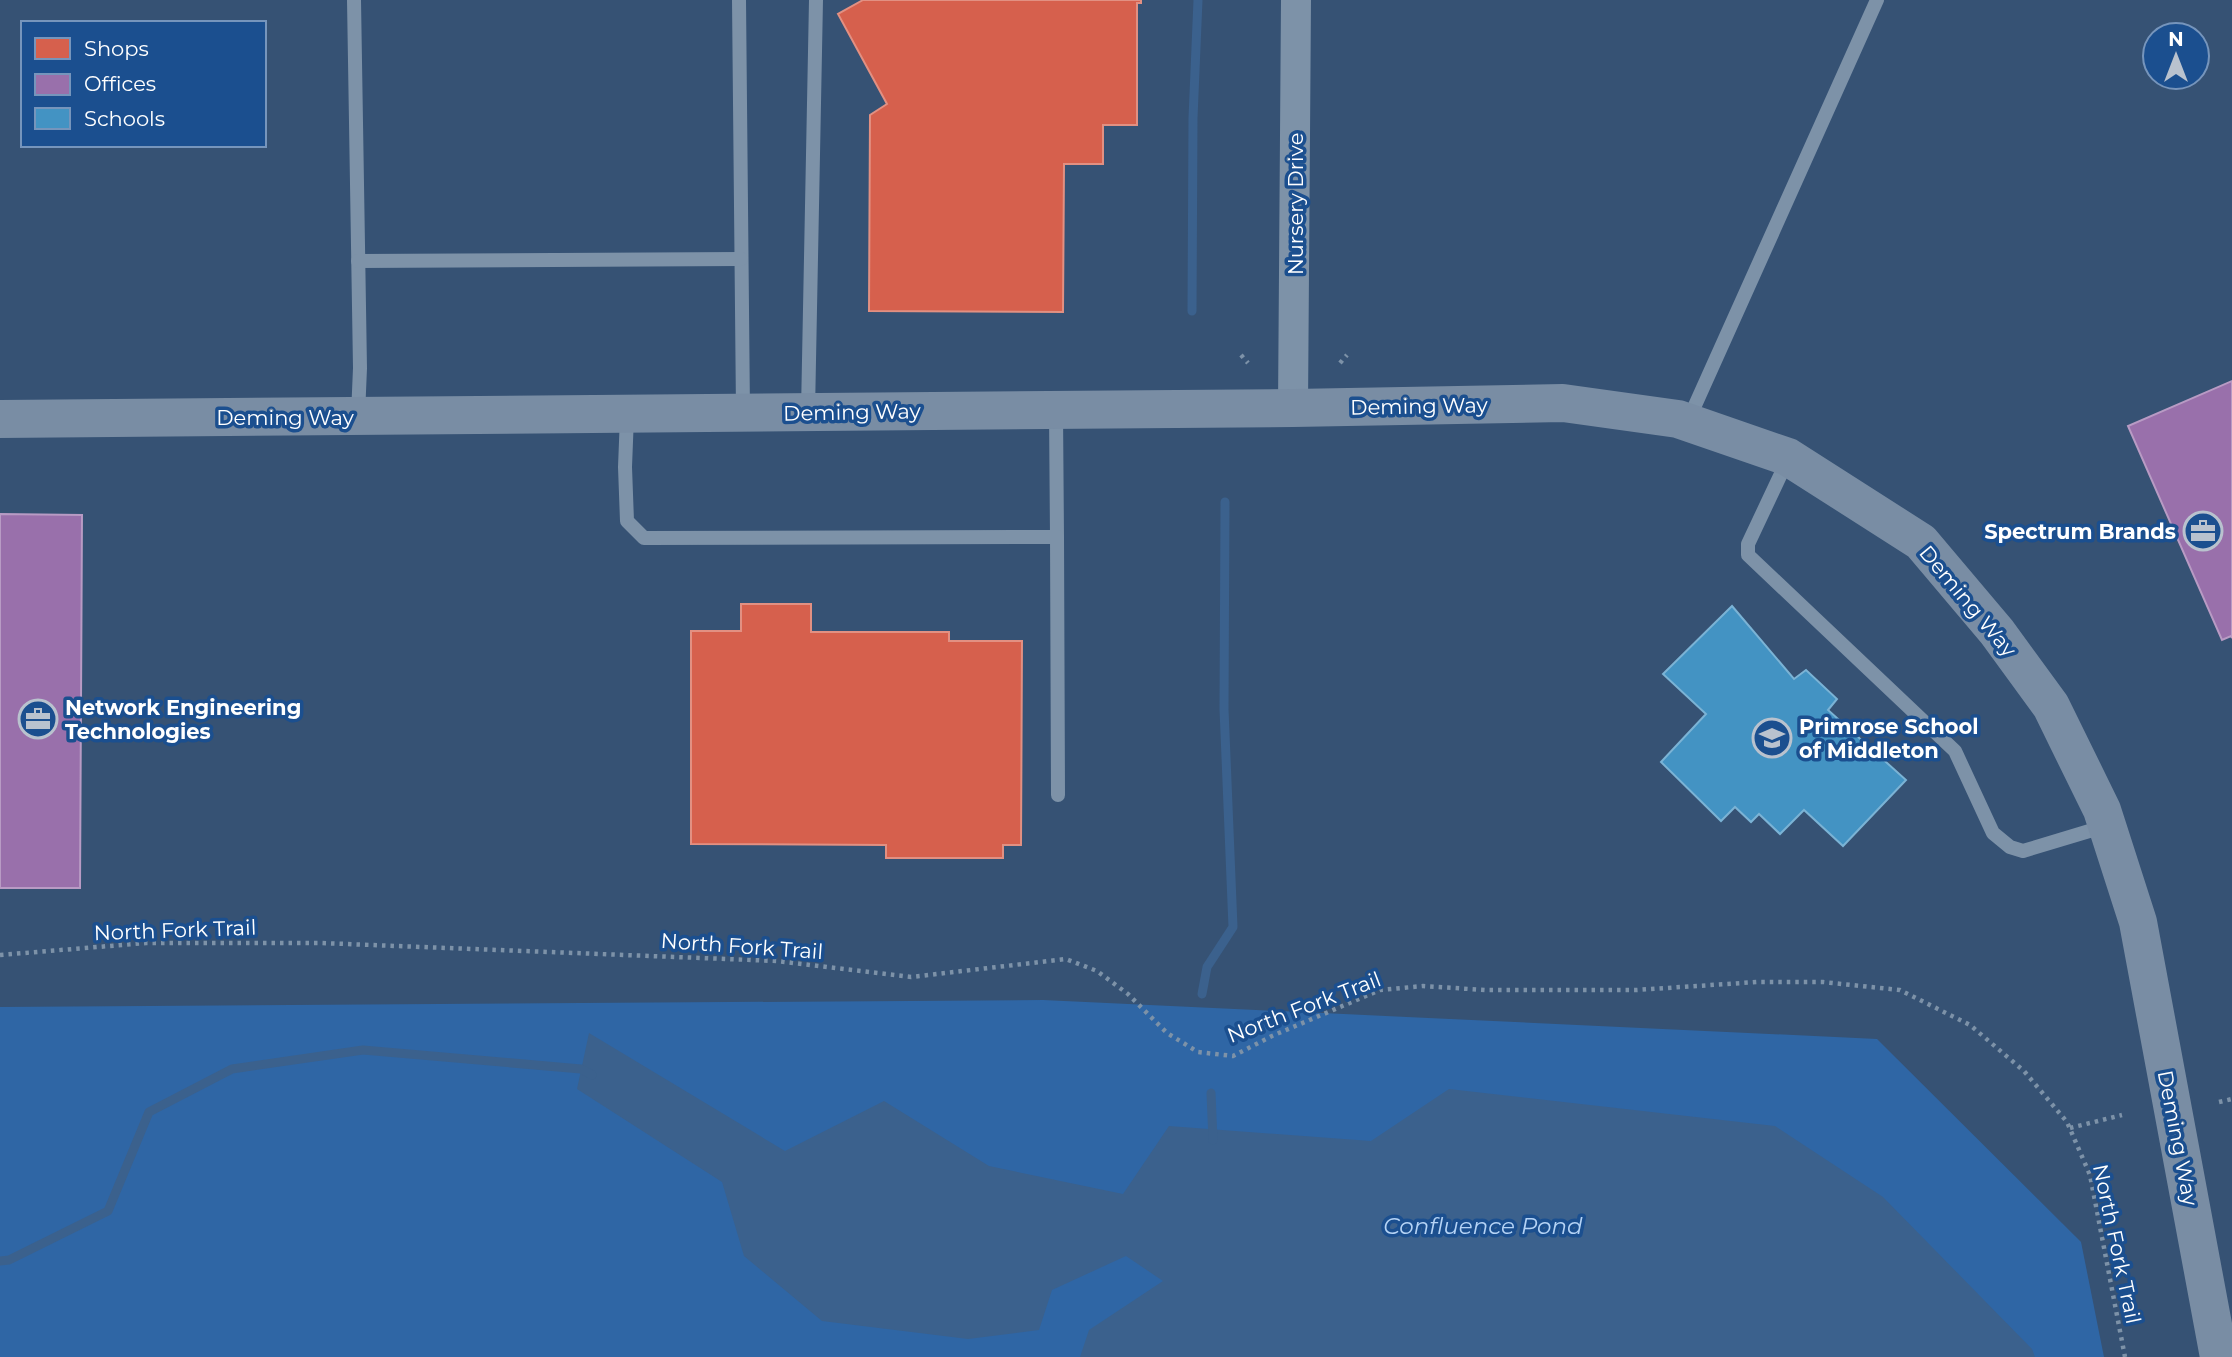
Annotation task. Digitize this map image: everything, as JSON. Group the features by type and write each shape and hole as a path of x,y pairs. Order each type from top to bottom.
{"street":[{"name":"Nursery Drive","path":"1293,408 1296,0"},
{"name":"Deming Way","path":"0,419 1056,411 1563,402 1687,422 1788,457 1920,542 1997,632 2051,706 2102,810 2138,922 2219,1357"}],"lane":[{"path":"354,0 358,416"},
{"path":"739,0 743,413"},
{"path":"808,413 816,0"},
{"path":"1687,422 1877,0"},
{"path":"358,261 741,260"},
{"path":"1056,411 1058,795"},
{"path":"627,414 627,521 644,538 1057,537"},
{"path":"1788,457 1752,534 1748,555 1955,751 1993,833 2010,847 2023,851 2107,825"}],"path":[{"path":"1241,355 1248,363"},
{"path":"1340,363 1347,355"},
{"name":"North Fork Trail","path":"0,955 146,943 321,943 777,961 911,976 1066,959 1097,971 1128,994 1167,1033 1198,1052 1233,1056 1272,1036 1380,990 1423,986 1485,990 1636,990 1757,982 1822,982 1900,990 1970,1025 2024,1071 2070,1128 2091,1175 2125,1357"},
{"path":"2219,1102 2232,1099"},
{"path":"2070,1128 2122,1115"}],"shaded area":[{"path":"1043,1000 1877,1039 2081,1242 2104,1357 0,1357 0,1007"}],"water":[{"name":"Confluence Pond","path":"589,1033 785,1151 884,1101 989,1166 1123,1194 1169,1126 1371,1141 1449,1089 1775,1126 1883,1197 2032,1349 2035,1357 1080,1357 1089,1330 1163,1281 1126,1256 1052,1290 1039,1330 968,1339 822,1321 744,1256 722,1182 577,1089"}],"building: Shops":[{"path":"863,0 1141,0 1141,3 1137,3 1137,125 1103,125 1103,164 1064,164 1063,312 869,311 870,115 887,104 838,14"},
{"path":"741,604 811,604 811,632 949,632 949,641 1022,641 1021,845 1003,845 1003,858 886,858 886,845 691,844 691,631 741,631"}],"building: Offices":[{"name":"Spectrum Brands","path":"2232,381 2232,638 2231,636 2222,640 2128,426"},
{"path":"0,514 82,515 80,888 0,888"}],"building: Schools":[{"name":"Primrose School of Middleton","path":"1732,606 1794,679 1806,670 1837,699 1828,710 1906,780 1843,846 1804,810 1780,834 1759,814 1751,822 1735,807 1721,821 1661,762 1706,714 1663,674"}],"waterway":[{"path":"1192,311 1193,118 1198,0"},
{"path":"1202,994 1207,967 1233,927 1224,709 1225,502"},
{"path":"0,1261 9,1260 108,1211 149,1112 232,1069 363,1050 581,1069 592,1075"},
{"path":"1211,1093 1213,1140"}],"place":[{"name":"Spectrum Brands","path":"2203,531"},
{"name":"Network Engineering Technologies","path":"38,719"},
{"name":"Primrose School of Middleton","path":"1772,738"}]}
